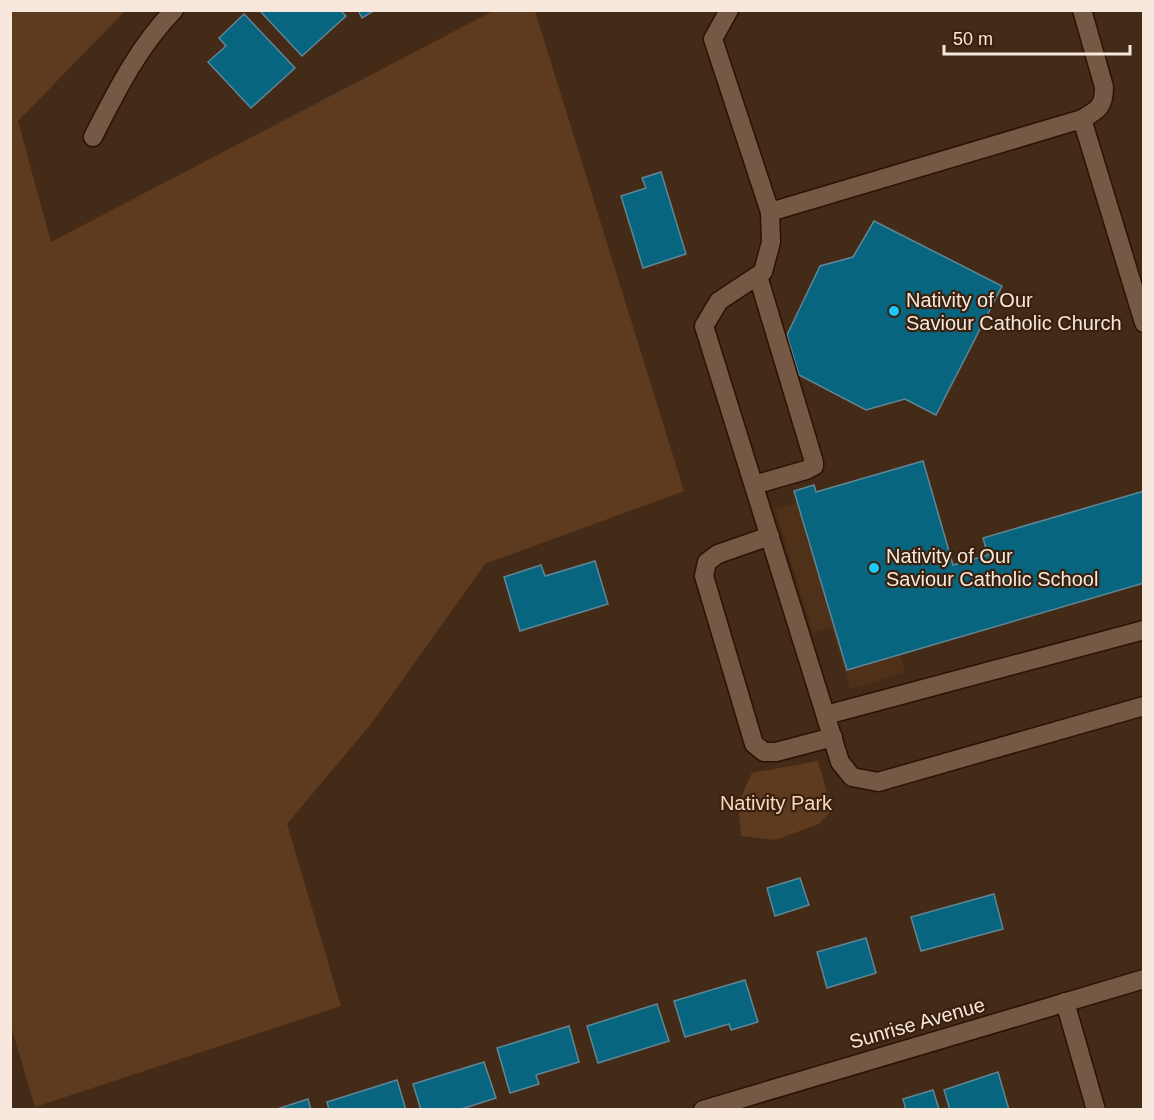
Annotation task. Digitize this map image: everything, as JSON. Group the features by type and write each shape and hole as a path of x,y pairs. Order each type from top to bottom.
{"street":[{"path":"93,137 126,72 160,24 174,10"},
{"path":"729,10 713,39 770,212 771,242 763,272 719,301 704,326 840,762 852,777 878,782 1143,706"},
{"path":"770,212 1082,119 1098,110 1104,100 1104,87 1082,10"},
{"path":"1082,119 1143,323"},
{"path":"754,485 814,466 758,276"},
{"path":"770,536 718,554 707,562 704,576 754,744 764,752 777,752 833,737"},
{"path":"826,715 1143,630"},
{"name":"Sunrise Avenue","path":"703,1110 1143,979"},
{"path":"1065,1002 1096,1110"}],"shaded area":[{"name":"Nativity of Our Saviour Catholic School","path":"925,465 972,632 900,654 905,673 850,689 832,628 813,633 775,509"}],"green space":[{"path":"11,10 125,11 18,121 51,242 493,11 535,11 684,491 485,564 371,724 287,824 341,1006 35,1107 10,1023"},
{"name":"Nativity Park","path":"818,761 832,810 819,824 775,840 741,836 738,803 752,773"}],"building":[{"path":"340,10 346,16 302,56 260,11"},
{"path":"358,10 375,10 362,18"},
{"path":"244,14 295,68 251,108 208,62 226,46 219,38"},
{"path":"661,172 686,254 643,268 621,196 646,188 642,178"},
{"name":"Nativity of Our Saviour Catholic Church","path":"874,221 1002,286 936,415 905,399 866,410 799,375 787,335 820,266 853,257"},
{"path":"923,461 953,565 988,555 983,538 1144,491 1144,583 847,670 794,491 814,485 816,492"},
{"path":"595,561 608,604 520,631 504,577 541,565 545,576"},
{"path":"800,878 809,905 775,916 767,888"},
{"path":"994,894 1003,929 921,951 911,917"},
{"path":"866,938 876,973 827,988 817,952"},
{"path":"745,980 758,1022 731,1030 729,1024 685,1037 674,1001"},
{"path":"657,1004 669,1041 598,1063 587,1026"},
{"path":"569,1026 579,1062 536,1075 539,1084 510,1093 497,1048"},
{"path":"484,1062 496,1098 458,1110 421,1110 413,1084"},
{"path":"998,1072 1009,1110 950,1110 944,1090"},
{"path":"397,1080 406,1110 329,1110 327,1102"},
{"path":"933,1090 939,1109 906,1110 903,1099"},
{"path":"308,1099 311,1110 274,1110"}],"place":[{"name":"Nativity of Our Saviour Catholic Church","path":"894,311"},
{"name":"Nativity of Our Saviour Catholic School","path":"874,568"}]}
